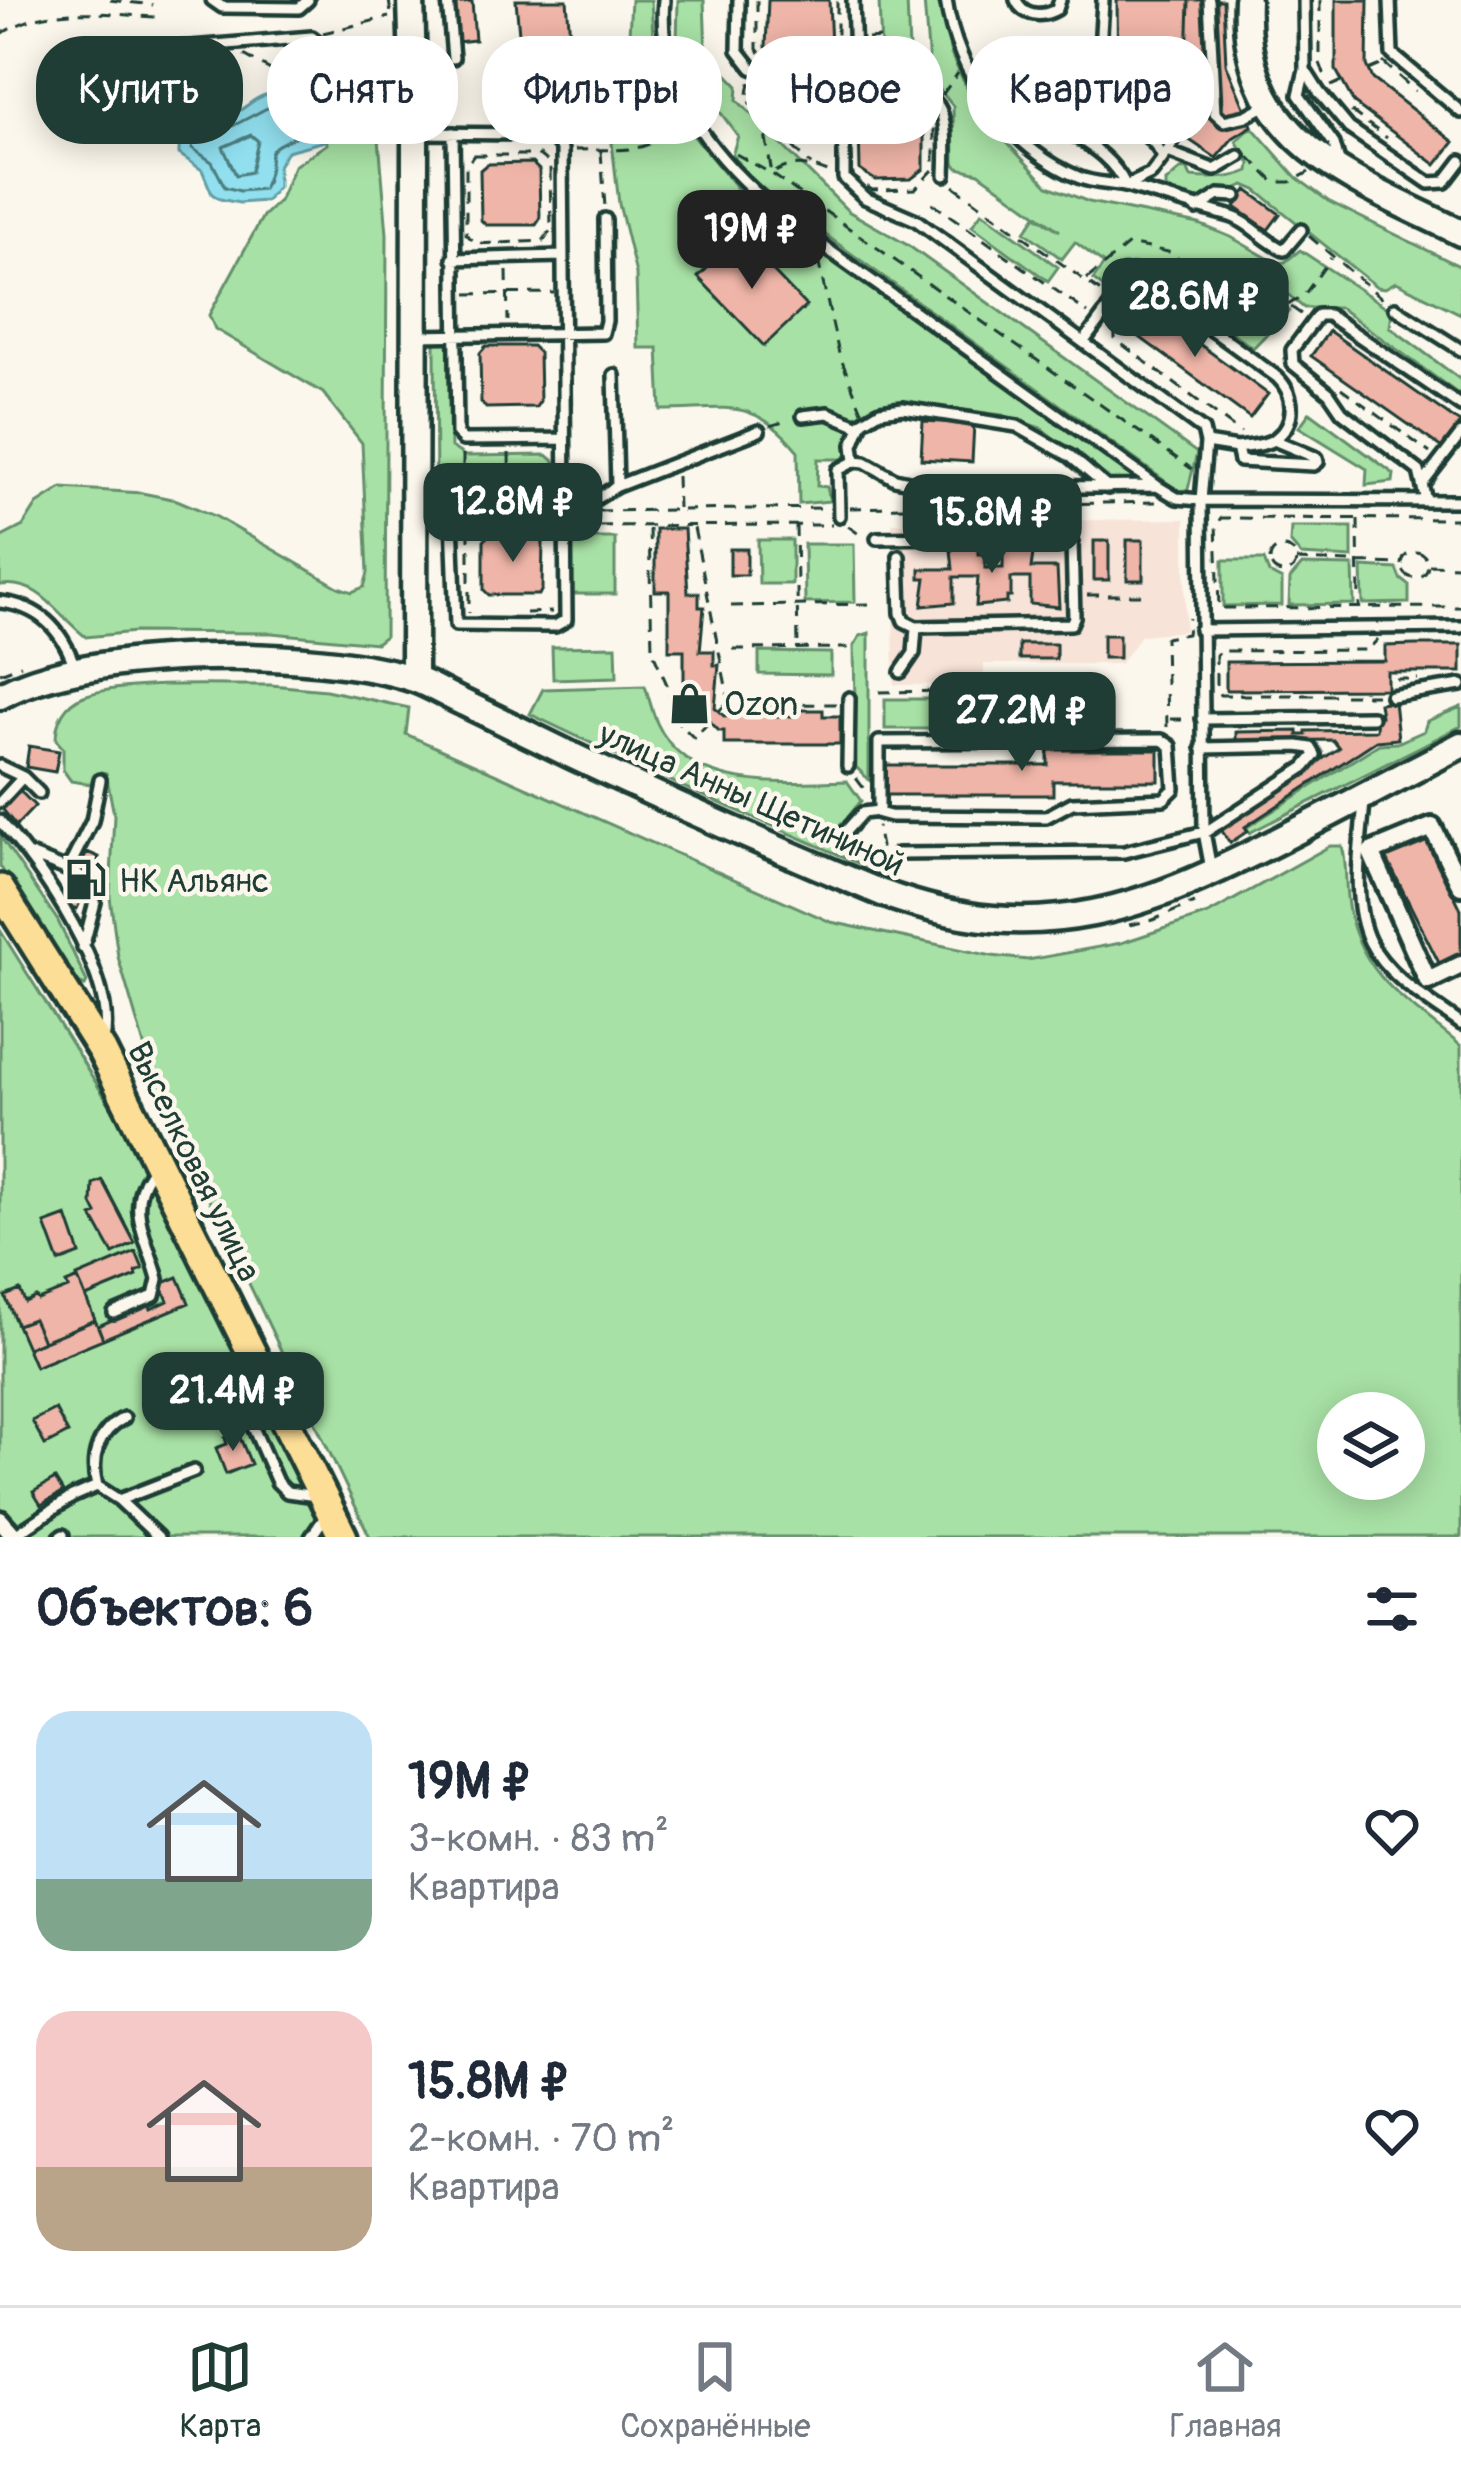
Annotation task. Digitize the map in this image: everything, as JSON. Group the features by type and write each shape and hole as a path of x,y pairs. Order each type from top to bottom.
{"main road":[{"path":"411,0 412,36"},
{"path":"1247,0 1248,46 1267,105 1305,146 1340,173 1461,233"},
{"path":"414,680 415,144"},
{"name":"улица Анны Щетининой","path":"0,696 75,668 138,660 270,659 414,680 665,800 910,904 980,918 1074,917 1209,885 1461,745"},
{"name":"Выселковая улица","path":"0,889 102,1051 327,1533"},
{"name":"Выселковая улица","path":"0,908 93,1059 327,1533"}],"street":[{"path":"1461,886 1432,827 1371,852 1428,981 1461,964"},
{"path":"0,1520 13,1536"}],"lane":[{"path":"212,0 218,7 299,8 308,0"},
{"path":"448,0 451,36"},
{"path":"664,0 665,36"},
{"path":"739,0 739,50 746,60"},
{"path":"853,0 854,36"},
{"path":"946,0 964,64 988,106 1046,159 1079,177 1238,220 1284,250 1304,233"},
{"path":"1016,0 1030,14 1047,14 1057,9 1060,0"},
{"path":"1102,36 1103,0"},
{"path":"1209,0 1218,118 1246,116 1267,105"},
{"path":"1304,0 1305,70 1299,94 1334,144 1340,173"},
{"path":"1390,0 1392,54 1461,112"},
{"path":"1305,70 1348,128 1429,182 1445,182 1461,161"},
{"path":"943,112 945,175"},
{"path":"453,517 456,625 564,623 562,150 554,139 537,134 458,133"},
{"path":"453,144 456,428 463,440 564,439"},
{"path":"713,144 748,184 818,242 1177,498 1461,501"},
{"path":"844,144 844,178 865,198 916,220 1203,430 1200,630 1209,885"},
{"path":"1090,144 1115,166 1126,186"},
{"path":"1156,144 1165,155 1215,170 1239,156"},
{"path":"1126,186 1151,174 1171,144"},
{"path":"1197,209 1220,195 1236,196"},
{"path":"416,336 598,335 605,328 605,219"},
{"path":"453,259 563,256"},
{"path":"1085,340 1128,282 1143,280 1286,386 1291,414 1274,440"},
{"path":"1395,308 1461,350"},
{"path":"1426,501 1424,482 1412,464 1342,412 1329,393 1293,364 1292,350 1312,322 1323,314 1335,317 1461,406"},
{"path":"614,375 617,486"},
{"path":"855,460 854,445 862,422 880,411 903,409 1017,426 1070,456 1108,488"},
{"path":"803,416 828,413 862,422"},
{"path":"567,516 617,486 759,431"},
{"path":"1424,482 1461,434"},
{"path":"1206,443 1237,448 1274,440 1317,458 1317,464 1245,464 1237,458 1237,448"},
{"path":"838,512 838,470 855,460 895,479 936,488 1157,486"},
{"path":"877,538 1069,537 1074,617 1065,627 916,627 902,617 898,556"},
{"path":"0,602 22,605 53,624 75,668"},
{"path":"901,672 914,653 916,627"},
{"path":"1200,630 1461,627"},
{"path":"1391,695 1461,685"},
{"path":"848,766 849,701"},
{"path":"1202,718 1372,717"},
{"path":"845,832 862,813 879,811 890,816 1046,817 1072,803 1164,800 1174,789 1172,746 1162,740 879,742 879,811"},
{"path":"897,854 1124,853 1204,832 1305,767 1315,755 1311,748 1298,746 1202,748"},
{"path":"0,766 39,793"},
{"path":"0,802 23,778"},
{"path":"30,855 74,870 92,821 100,780"},
{"path":"1365,796 1357,873 1369,940 1404,981 1461,1024"},
{"path":"0,821 30,855 83,948 107,1024 102,1051"},
{"path":"83,948 95,902 88,882"},
{"path":"114,1313 154,1295 157,1289 137,1210 141,1184 148,1174"},
{"path":"232,1428 233,1398 252,1384"},
{"path":"124,1418 109,1426 100,1440 93,1471 97,1486 158,1537"},
{"path":"119,1500 194,1471"},
{"path":"13,1536 97,1486"}],"path":[{"path":"110,0 153,5"},
{"path":"316,36 391,16 389,0"},
{"path":"757,0 757,36"},
{"path":"836,0 836,36"},
{"path":"1320,0 1321,66 1329,87 1342,81"},
{"path":"0,35 70,11 155,17"},
{"path":"943,94 964,64"},
{"path":"1369,70 1383,64"},
{"path":"865,104 916,104 934,118 934,169 915,188 872,190 853,176 851,120 865,104"},
{"path":"1347,107 1397,146"},
{"path":"598,144 605,219"},
{"path":"562,150 657,144"},
{"path":"767,144 772,174"},
{"path":"790,144 811,165 844,178"},
{"path":"474,154 538,154 550,164 551,230 543,241 512,243 477,244 466,234 466,166 474,154"},
{"path":"723,157 739,154 772,174 1202,474"},
{"path":"1239,156 1253,158 1274,182 1291,182 1311,171"},
{"path":"772,174 783,167 811,165"},
{"path":"945,175 948,182 1098,290"},
{"path":"932,203 1100,321"},
{"path":"1304,233 1395,308"},
{"path":"818,242 819,274 838,354 862,422"},
{"path":"1086,280 1129,244 1168,252 1200,272"},
{"path":"1288,304 1304,296 1333,255"},
{"path":"507,277 508,313"},
{"path":"1145,292 1136,295 1114,323 1115,338 1257,445"},
{"path":"453,294 563,293"},
{"path":"1274,295 1312,322"},
{"path":"1339,386 1441,462"},
{"path":"759,431 803,416"},
{"path":"509,439 510,512"},
{"path":"453,517 463,440"},
{"path":"677,462 678,510"},
{"path":"453,517 469,526 678,510 838,512 1147,504 1177,498"},
{"path":"453,517 510,512 649,527 842,525 854,527 861,537 877,538"},
{"path":"1358,519 1360,608"},
{"path":"1461,519 1217,520 1216,604 1222,608 1461,607"},
{"path":"796,525 798,648"},
{"path":"454,613 469,613 469,526"},
{"path":"693,526 729,701 735,705 849,701"},
{"path":"649,527 653,655 668,687 675,719 684,731 694,738 710,721"},
{"path":"1281,547 1292,550 1296,560 1292,570 1282,574 1272,568 1269,558 1281,547"},
{"path":"1414,552 1424,555 1429,565 1415,579 1405,574 1401,564 1414,552"},
{"path":"1296,560 1401,564"},
{"path":"1429,565 1461,566"},
{"path":"1073,595 1150,595"},
{"path":"730,606 878,604"},
{"path":"512,613 560,608"},
{"path":"1162,740 1168,719 1166,638 1189,632 1189,610"},
{"path":"1374,695 1220,695 1216,655 1220,651 1368,650 1384,634"},
{"path":"733,649 848,648"},
{"path":"0,673 29,662"},
{"path":"1035,676 1044,681 1047,691 1034,703 1021,691 1026,679 1035,676"},
{"path":"963,744 964,691"},
{"path":"879,692 1021,691"},
{"path":"1047,691 1093,691"},
{"path":"719,711 729,701"},
{"path":"1034,703 1034,744"},
{"path":"1168,719 1202,718"},
{"path":"848,766 879,811 876,835 881,847 875,873 880,875"},
{"path":"1115,928 1153,920 1209,885"}],"shaded area":[{"path":"1185,519 1185,631 1141,635 1120,664 984,664 984,684 894,685 892,523"}],"green space":[{"path":"631,0 651,0 653,36 629,36"},
{"path":"678,0 704,0 705,36 677,36"},
{"path":"879,0 907,0 908,36 880,36"},
{"path":"924,0 940,0 951,54 967,89 967,144 1008,144 1048,186 1089,202 1199,224 1276,263 1300,250 1392,311 1390,327 1461,380 1461,396 1340,308 1304,308 1266,277 1278,289 1256,321 1265,325 1283,304 1289,311 1253,348 1137,264 1122,265 1104,288 1093,280 1104,264 1075,242 1062,259 1025,232 1036,216 1060,231 979,173 954,163 953,106 943,94 943,36 927,36"},
{"path":"722,70 738,86 737,100 746,109 746,144 781,144 848,211 909,246 1197,453 1188,489 1180,492 754,183 732,155 738,136 722,114"},
{"path":"1252,127 1297,178 1328,201 1461,267 1461,314 1396,282 1377,287 1244,185 1199,203 1166,192 1166,182 1181,169 1187,168 1191,177 1206,178 1249,171 1250,163 1236,141"},
{"path":"327,144 379,144 387,234 385,636 376,643 272,633 135,632 86,637 38,594 0,585 0,538 23,526 37,504 62,488 177,500 215,516 338,587 352,592 364,587 368,573 362,443 323,393 215,329 209,315 263,216 279,201 294,166"},
{"path":"612,144 700,144 744,197 1139,480 1110,482 1041,428 1002,415 895,401 856,416 831,408 800,414 800,423 828,418 850,430 847,455 818,459 817,486 827,487 830,501 799,504 798,451 766,421 752,413 721,408 661,410 658,348 638,348 636,274 619,204"},
{"path":"982,212 1058,267 1048,281 972,226"},
{"path":"449,339 451,447 465,456 547,455 554,461 554,493 547,500 445,500 436,492 435,345"},
{"path":"1310,412 1394,474 1393,482 1366,485 1367,469 1299,427"},
{"path":"1291,527 1352,527 1352,558 1301,555 1290,542"},
{"path":"570,538 615,538 615,594 570,594"},
{"path":"758,540 792,540 792,584 759,584"},
{"path":"804,544 854,544 855,602 805,603"},
{"path":"1223,560 1264,560 1269,573 1282,580 1282,605 1223,606"},
{"path":"1302,565 1353,566 1354,604 1289,605 1290,579"},
{"path":"1362,567 1397,569 1409,585 1409,603 1363,604"},
{"path":"869,633 869,780 856,767 854,646 860,636"},
{"path":"616,646 617,677 553,679 552,647"},
{"path":"759,652 831,653 831,675 759,674"},
{"path":"271,685 326,690 409,708 406,734 831,922 992,956 1028,960 1121,943 1208,914 1330,846 1342,846 1349,911 1366,955 1407,1003 1461,1046 1461,1537 370,1537 158,1093 118,957 110,897 114,815 106,773 101,772 90,784 71,781 63,770 63,748 56,740 63,713 72,703 102,691"},
{"path":"645,686 657,723 672,746 691,762 740,779 847,781 861,801 836,832 865,866 530,714 543,689"},
{"path":"885,699 961,699 961,729 885,729"},
{"path":"1461,707 1461,726 1249,833 1247,827 1379,744 1397,743 1424,731 1427,721"},
{"path":"0,836 58,921 85,986 73,981 0,866"},
{"path":"0,930 147,1164 337,1537 0,1537"}],"water":[{"path":"267,95 267,144 314,144 287,151 278,166 278,187 266,201 220,199 212,194 202,170 179,154 180,144 243,144 243,107"}],"building":[{"path":"516,0 567,0 570,36 519,36"},
{"path":"768,0 829,0 831,36 766,36"},
{"path":"1117,0 1189,0 1188,36 1117,36"},
{"path":"1189,0 1223,0 1226,64 1252,126 1233,138 1216,158 1195,144 1214,144 1214,36 1188,36"},
{"path":"1336,0 1368,0 1367,65 1373,79 1454,142 1436,165 1354,103 1336,70"},
{"path":"472,2 475,40 458,42 454,4"},
{"path":"859,144 924,144 924,169 911,179 875,180 860,170"},
{"path":"532,163 539,170 540,219 536,225 486,225 481,220 480,170 487,164"},
{"path":"1247,190 1280,214 1268,230 1235,207"},
{"path":"740,237 806,306 764,346 698,277"},
{"path":"1140,301 1268,394 1250,418 1123,325"},
{"path":"1329,331 1460,423 1442,448 1311,356"},
{"path":"486,346 532,346 539,353 540,401 536,407 486,408 481,402 480,353"},
{"path":"923,421 974,424 972,462 921,459"},
{"path":"655,529 684,529 688,593 699,593 699,607 704,607 700,651 714,651 714,665 719,665 715,708 724,716 738,716 738,710 796,716 796,710 823,710 823,716 840,716 840,744 724,744 724,731 719,731 702,708 684,708 684,650 669,650 669,591 655,591"},
{"path":"490,534 536,534 543,541 539,595 489,595 484,590 484,540"},
{"path":"950,540 978,543 978,554 985,554 985,568 1003,568 1003,543 1035,540 1031,568 1057,568 1059,607 1030,604 1030,578 1011,578 1007,603 976,606 978,577 954,577 954,603 922,606 926,578 920,578 920,569 953,569"},
{"path":"1127,540 1143,540 1143,580 1127,580"},
{"path":"1094,541 1109,541 1109,580 1094,580"},
{"path":"730,549 747,549 747,575 730,575"},
{"path":"1103,635 1119,635 1119,658 1103,658"},
{"path":"1019,644 1056,644 1056,659 1019,659"},
{"path":"1461,645 1461,672 1387,672 1387,689 1226,690 1226,662 1385,661 1385,646"},
{"path":"1394,701 1398,739 1376,741 1245,827 1248,831 1230,843 1220,828 1339,748 1333,740 1236,741 1236,732 1298,731 1306,735 1306,731 1376,730 1379,703"},
{"path":"29,746 59,751 55,772 26,767"},
{"path":"1048,750 1159,750 1159,781 1053,781 1053,795 882,795 882,765 1048,765"},
{"path":"18,789 35,806 16,826 0,806"},
{"path":"1426,838 1461,909 1461,955 1440,965 1386,857"},
{"path":"87,852 99,857 77,909 65,905"},
{"path":"102,1180 135,1243 113,1254 92,1216 97,1214 92,1204 93,1184"},
{"path":"67,1216 80,1254 59,1262 45,1224"},
{"path":"136,1252 143,1269 137,1276 86,1297 77,1277"},
{"path":"178,1277 189,1303 103,1339 98,1326 168,1301 161,1284"},
{"path":"78,1279 95,1320 43,1341 33,1319 17,1325 5,1296 20,1290 25,1302 38,1300"},
{"path":"33,1319 43,1341 27,1348 17,1325"},
{"path":"95,1320 103,1339 35,1367 27,1348"},
{"path":"55,1409 68,1433 45,1445 32,1421"},
{"path":"238,1433 251,1464 226,1474 216,1448"},
{"path":"55,1479 63,1492 41,1505 33,1492"}],"place":[{"name":"Ozon","path":"690,703"},
{"name":"НК Альянс","path":"85,880"}]}
